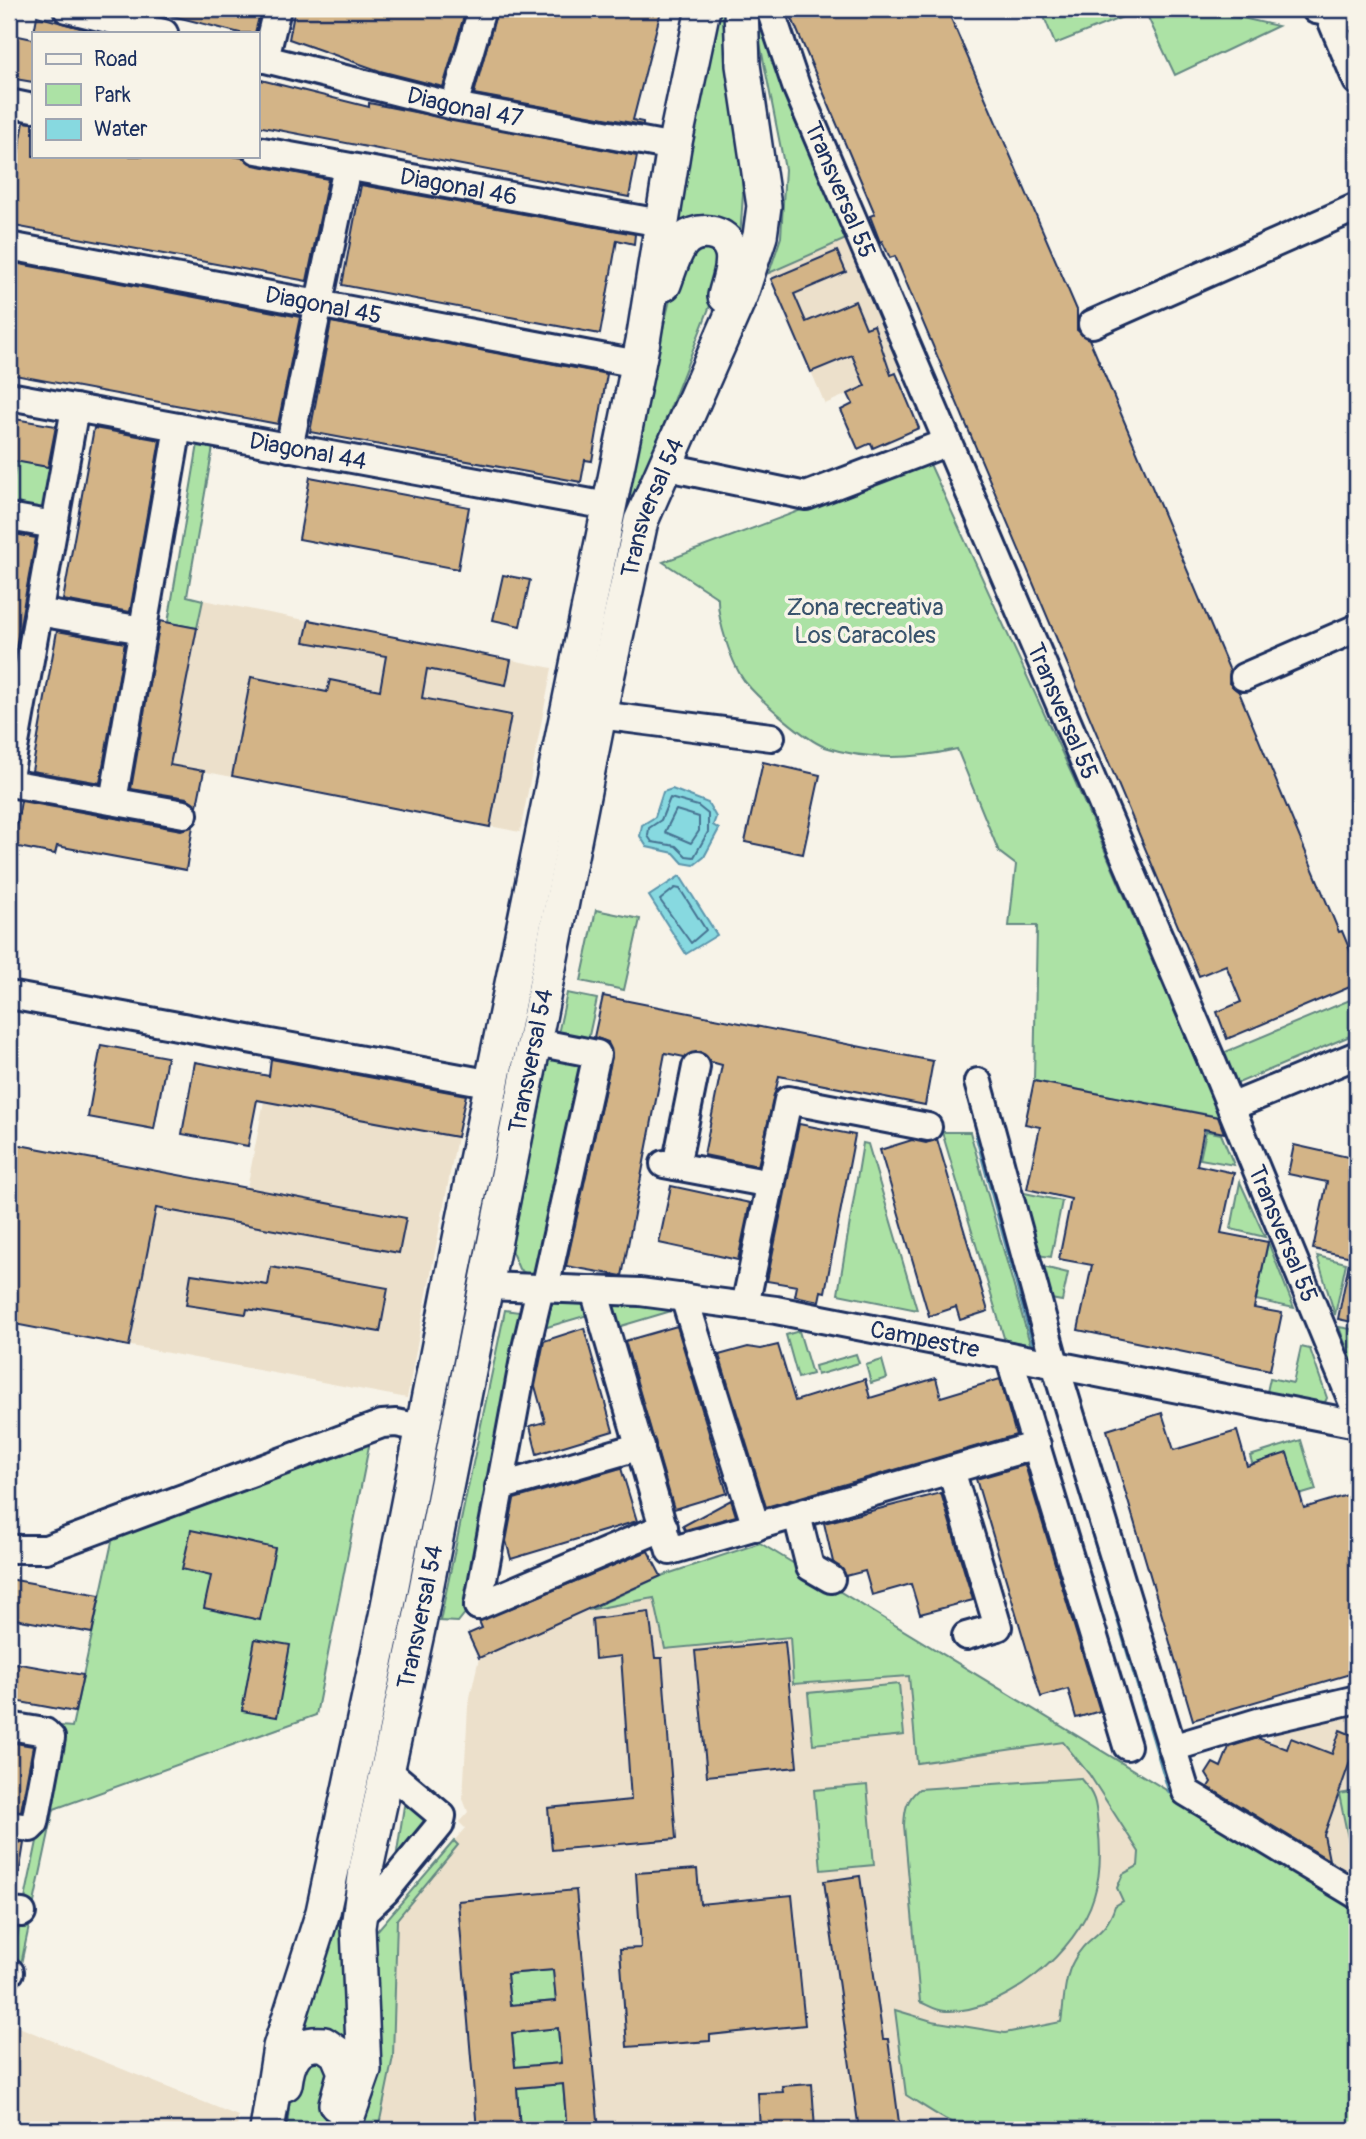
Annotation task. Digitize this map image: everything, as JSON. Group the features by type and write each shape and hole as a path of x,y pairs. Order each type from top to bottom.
{"main road":[{"name":"Transversal 54","path":"267,2130 280,2047 329,1886 641,352 674,147 703,9"},
{"name":"Transversal 54","path":"343,2130 364,2070 358,1918 488,1286 599,715 641,521 752,264 764,206 743,65 741,9"},
{"path":"641,352 680,245 697,232 717,234 730,247 733,264 710,360"},
{"path":"278,2130 291,2058 300,2048 318,2043 332,2049 345,2072 328,2130"}],"street":[{"path":"67,9 160,32"},
{"path":"261,58 277,9"},
{"path":"454,106 482,9"},
{"name":"Transversal 55","path":"770,9 796,86 1231,1107 1357,1412"},
{"path":"1320,11 1357,18"},
{"path":"1320,11 1357,81"},
{"name":"Diagonal 47","path":"261,58 454,106 674,147"},
{"path":"9,104 32,108"},
{"name":"Diagonal 46","path":"259,150 661,223"},
{"path":"289,447 347,167"},
{"path":"1092,324 1357,207"},
{"name":"Diagonal 45","path":"9,246 318,306 641,352"},
{"name":"Diagonal 44","path":"9,396 608,506"},
{"path":"9,777 18,681 38,612 75,408"},
{"path":"113,801 178,427"},
{"path":"663,466 806,496 947,442"},
{"path":"9,517 54,525"},
{"path":"38,612 143,630"},
{"path":"1244,677 1357,628"},
{"path":"599,715 771,737"},
{"path":"9,783 184,814"},
{"path":"9,995 493,1084"},
{"path":"536,1042 597,1054 499,1487 478,1606 664,1527"},
{"path":"1231,1107 1357,1055"},
{"path":"696,1067 670,1165 771,1184"},
{"path":"978,1082 1055,1364 1186,1792 1357,1895"},
{"path":"745,1306 788,1100 928,1127"},
{"name":"Campestre","path":"488,1286 684,1297 745,1306 1357,1424"},
{"path":"594,1290 670,1551 1037,1445"},
{"path":"684,1297 756,1527"},
{"path":"1009,1356 1127,1746"},
{"path":"9,1549 46,1549 382,1424 396,1423 422,1428"},
{"path":"499,1487 640,1446"},
{"path":"951,1470 998,1627 966,1636"},
{"path":"797,1515 810,1567 831,1579"},
{"path":"1172,1748 1258,1723 1357,1699"},
{"path":"9,1726 45,1732 51,1738 35,1823 30,1828 9,1825"},
{"path":"358,1918 385,1892 440,1825 442,1816 387,1770"}],"shaded area":[{"path":"846,239 902,370 825,404 769,273"},
{"path":"203,600 552,668 520,832 170,765"},
{"path":"264,1101 457,1137 407,1398 9,1323 9,1143 247,1188"},
{"path":"760,1543 1357,1906 1357,2130 378,2130 393,2057 397,1919 458,1845 454,1841 465,1828 459,1822 468,1812 463,1799 468,1706 479,1658 661,1576"},
{"path":"1357,1711 1357,1885 1244,1817 1277,1725"},
{"path":"9,2023 238,2116 237,2130 9,2130"}],"green space":[{"path":"718,9 727,9 743,194 739,254 736,240 668,253"},
{"path":"1041,9 1132,9 1133,13 1055,44"},
{"path":"1144,9 1202,9 1278,26 1175,75"},
{"path":"762,25 846,239 769,273 781,237 785,169 757,28"},
{"path":"716,246 718,285 627,519 344,1900 341,1926 347,2045 304,2030 294,2030 617,520 681,254"},
{"path":"198,444 213,447 187,596 203,600 197,628 168,623"},
{"path":"17,461 50,467 43,509 9,503"},
{"name":"Zona recreativa Los Caracoles","path":"929,462 1074,779 1220,1117 1034,1081 1037,926 1009,926 1016,865 999,852 957,749 925,755 891,757 841,752 817,743 795,728 746,683 731,654 723,630 718,598 663,562"},
{"path":"596,910 640,919 624,990 581,981"},
{"path":"567,993 597,999 588,1040 558,1034"},
{"path":"1357,997 1357,1033 1236,1084 1223,1053"},
{"path":"550,1053 589,1059 540,1271 527,1274 519,1269 511,1250"},
{"path":"1206,1131 1221,1134 1234,1165 1200,1159"},
{"path":"942,1132 970,1132 1031,1347 1005,1341"},
{"path":"863,1143 868,1144 917,1310 838,1294"},
{"path":"1240,1182 1265,1237 1231,1229"},
{"path":"1020,1192 1062,1201 1051,1257 1037,1255"},
{"path":"1268,1242 1294,1308 1256,1300"},
{"path":"1317,1256 1346,1263 1335,1315"},
{"path":"1039,1266 1068,1273 1062,1301 1051,1299"},
{"path":"603,1299 678,1309 611,1329"},
{"path":"543,1304 591,1304 588,1315 537,1330"},
{"path":"505,1310 526,1313 473,1603 458,1622 440,1621"},
{"path":"1339,1327 1357,1330 1357,1375"},
{"path":"799,1331 812,1374 798,1378 786,1335"},
{"path":"1301,1347 1310,1349 1327,1398 1324,1404 1267,1392 1270,1378 1293,1383"},
{"path":"856,1354 859,1363 817,1375 815,1366"},
{"path":"882,1360 887,1378 871,1383 866,1365"},
{"path":"1301,1440 1316,1490 1265,1505 1250,1456"},
{"path":"370,1441 316,1715 54,1809 9,2020 9,1976 61,1726 72,1727 113,1537"},
{"path":"760,1543 1357,1906 1357,2130 1109,2130 1106,2127 1040,2132 987,2132 974,2130 938,2116 906,2095 895,2010 932,2021 1005,2033 1061,2022 1070,1968 1078,1953 1101,1931 1115,1906 1123,1901 1117,1888 1123,1874 1138,1866 1139,1852 1089,1774 1063,1742 917,1763 909,1676 793,1684 790,1637 665,1649 654,1598 588,1610 661,1576"},
{"path":"899,1684 904,1735 813,1744 808,1693"},
{"path":"1080,1778 1096,1805 1100,1861 1094,1896 1072,1938 1036,1975 991,2002 968,2009 945,2011 920,2002 904,1825 911,1797 919,1789"},
{"path":"867,1785 874,1865 821,1870 814,1790"},
{"path":"1357,1791 1357,1867 1354,1867 1339,1794"},
{"path":"406,1793 430,1823 393,1878"},
{"path":"454,1841 458,1845 397,1919 393,2057 378,2130 360,2130 377,2086 380,2053 376,1932"},
{"path":"553,1970 556,2001 510,2005 507,1974"},
{"path":"558,2028 561,2063 515,2067 512,2033"},
{"path":"330,2055 329,2108 321,2130 287,2130 293,2063"},
{"path":"563,2084 567,2130 520,2130 517,2088"}],"water":[{"path":"672,789 708,803 716,817 713,825 719,829 704,857 694,865 683,863 674,853 647,847 640,836 642,825 655,817 663,792"},
{"path":"680,876 717,935 686,954 649,896"}],"building":[{"path":"166,9 261,9 255,32 236,32 165,14"},
{"path":"295,9 466,9 443,87 380,71 289,39"},
{"path":"497,9 661,11 633,120 643,122 643,125 474,94"},
{"path":"808,9 947,9 1077,310 1077,330 1089,339 1094,350 1230,671 1229,683 1239,692 1339,932 1342,931 1357,967 1357,984 1227,1039 1217,1012 1241,1002 1226,965 1199,976 895,256 890,258 882,241 880,242 870,216 875,214 791,16"},
{"path":"37,16 84,29 83,32 34,32"},
{"path":"9,34 32,39 32,82 9,78"},
{"path":"259,80 369,107 369,103 637,156 629,197 259,126"},
{"path":"24,122 32,123 32,158 244,158 254,165 328,179 307,281 9,225 9,205"},
{"path":"361,185 635,234 634,244 617,240 600,334 342,285"},
{"path":"837,251 846,272 794,294 806,322 855,301 866,328 874,325 891,375 896,373 919,428 873,448 871,443 858,449 841,410 853,404 848,394 865,386 852,355 811,372 771,279"},
{"path":"9,262 300,317 278,424 9,374"},
{"path":"331,322 607,374 592,461 585,460 581,482 310,432"},
{"path":"9,418 56,426 48,467 9,460"},
{"path":"94,428 160,440 130,612 63,600"},
{"path":"310,477 469,507 458,569 299,539"},
{"path":"9,533 36,538 15,652 9,651"},
{"path":"503,575 530,580 520,626 493,620"},
{"path":"309,620 511,660 506,685 427,669 422,698 511,715 490,827 232,776 251,677 327,692 330,680 380,690 386,656 304,642"},
{"path":"160,621 197,628 170,765 204,771 197,806 187,798 131,789"},
{"path":"57,631 125,643 100,783 32,771"},
{"path":"763,762 820,775 803,854 745,842"},
{"path":"21,801 181,830 193,826 186,870 57,846 55,854 13,846"},
{"path":"603,996 933,1061 925,1105 779,1076 758,1166 704,1155 722,1065 711,1062 700,1052 684,1057 665,1053 622,1276 566,1266 612,1057 608,1042 594,1037"},
{"path":"101,1045 167,1057 154,1129 88,1117"},
{"path":"271,1059 466,1095 457,1137 257,1100 248,1146 182,1134 195,1062 269,1076"},
{"path":"1034,1081 1218,1117 1224,1133 1204,1129 1197,1165 1234,1173 1221,1233 1268,1242 1254,1308 1282,1313 1270,1370 1078,1330 1092,1265 1059,1259 1071,1199 1027,1189 1040,1127 1025,1124"},
{"path":"799,1124 855,1135 825,1292 821,1291 819,1301 795,1296 797,1286 767,1281"},
{"path":"937,1139 988,1311 960,1320 956,1307 929,1316 880,1150 912,1140 926,1143"},
{"path":"9,1143 406,1218 399,1253 156,1208 129,1346 9,1323"},
{"path":"1294,1145 1357,1159 1357,1258 1313,1249 1327,1182 1288,1174"},
{"path":"671,1186 750,1203 738,1260 659,1243"},
{"path":"1350,1258 1357,1259 1357,1323 1338,1319"},
{"path":"271,1267 388,1288 380,1332 247,1309 246,1314 186,1305 191,1274 268,1285"},
{"path":"677,1326 727,1493 674,1509 625,1341"},
{"path":"584,1328 613,1431 537,1454 530,1426 545,1422 535,1386 544,1341"},
{"path":"778,1345 795,1401 865,1379 870,1398 936,1378 941,1397 1000,1379 1016,1435 766,1507 719,1355 748,1347 761,1349"},
{"path":"1162,1413 1174,1450 1237,1431 1247,1466 1287,1453 1304,1508 1357,1492 1357,1672 1193,1720 1107,1430"},
{"path":"1025,1465 1100,1711 1076,1718 1068,1689 1041,1697 976,1479"},
{"path":"621,1468 637,1521 511,1559 506,1541 514,1499"},
{"path":"941,1493 973,1600 920,1614 911,1584 872,1595 865,1571 846,1576 833,1562 824,1523"},
{"path":"731,1500 736,1516 685,1530 683,1526"},
{"path":"191,1530 275,1548 260,1620 204,1608 211,1576 182,1569"},
{"path":"648,1551 661,1576 479,1658 468,1634 482,1628 479,1621"},
{"path":"9,1579 100,1595 92,1633 9,1618"},
{"path":"649,1612 655,1658 662,1658 676,1839 552,1850 548,1808 631,1800 621,1656 595,1659 592,1619"},
{"path":"255,1639 290,1645 277,1717 242,1711"},
{"path":"785,1642 797,1767 707,1776 695,1651"},
{"path":"9,1662 83,1675 75,1712 9,1700"},
{"path":"1340,1730 1357,1737 1357,1762 1351,1759 1324,1835 1329,1860 1208,1787 1211,1782 1206,1774 1213,1763 1221,1767 1229,1747 1258,1738 1287,1749 1291,1738 1332,1754"},
{"path":"9,1742 33,1746 21,1811 9,1810"},
{"path":"9,1841 24,1843 17,1887 9,1886"},
{"path":"697,1869 700,1904 792,1895 805,2025 710,2035 710,2041 627,2047 620,1949 641,1948 636,1873"},
{"path":"860,1876 883,2039 888,2039 900,2130 859,2130 824,1881"},
{"path":"576,1890 599,2130 567,2130 563,2084 517,2088 520,2130 477,2130 458,1901","holes":["553,1970 556,2001 510,2005 507,1974","558,2028 561,2063 515,2067 512,2033"]},
{"path":"812,2084 815,2130 760,2130 758,2093 783,2092 782,2086"}],"waterway":[{"path":"977,1136 1035,1349"},
{"path":"1082,1497 1170,1792"}]}
